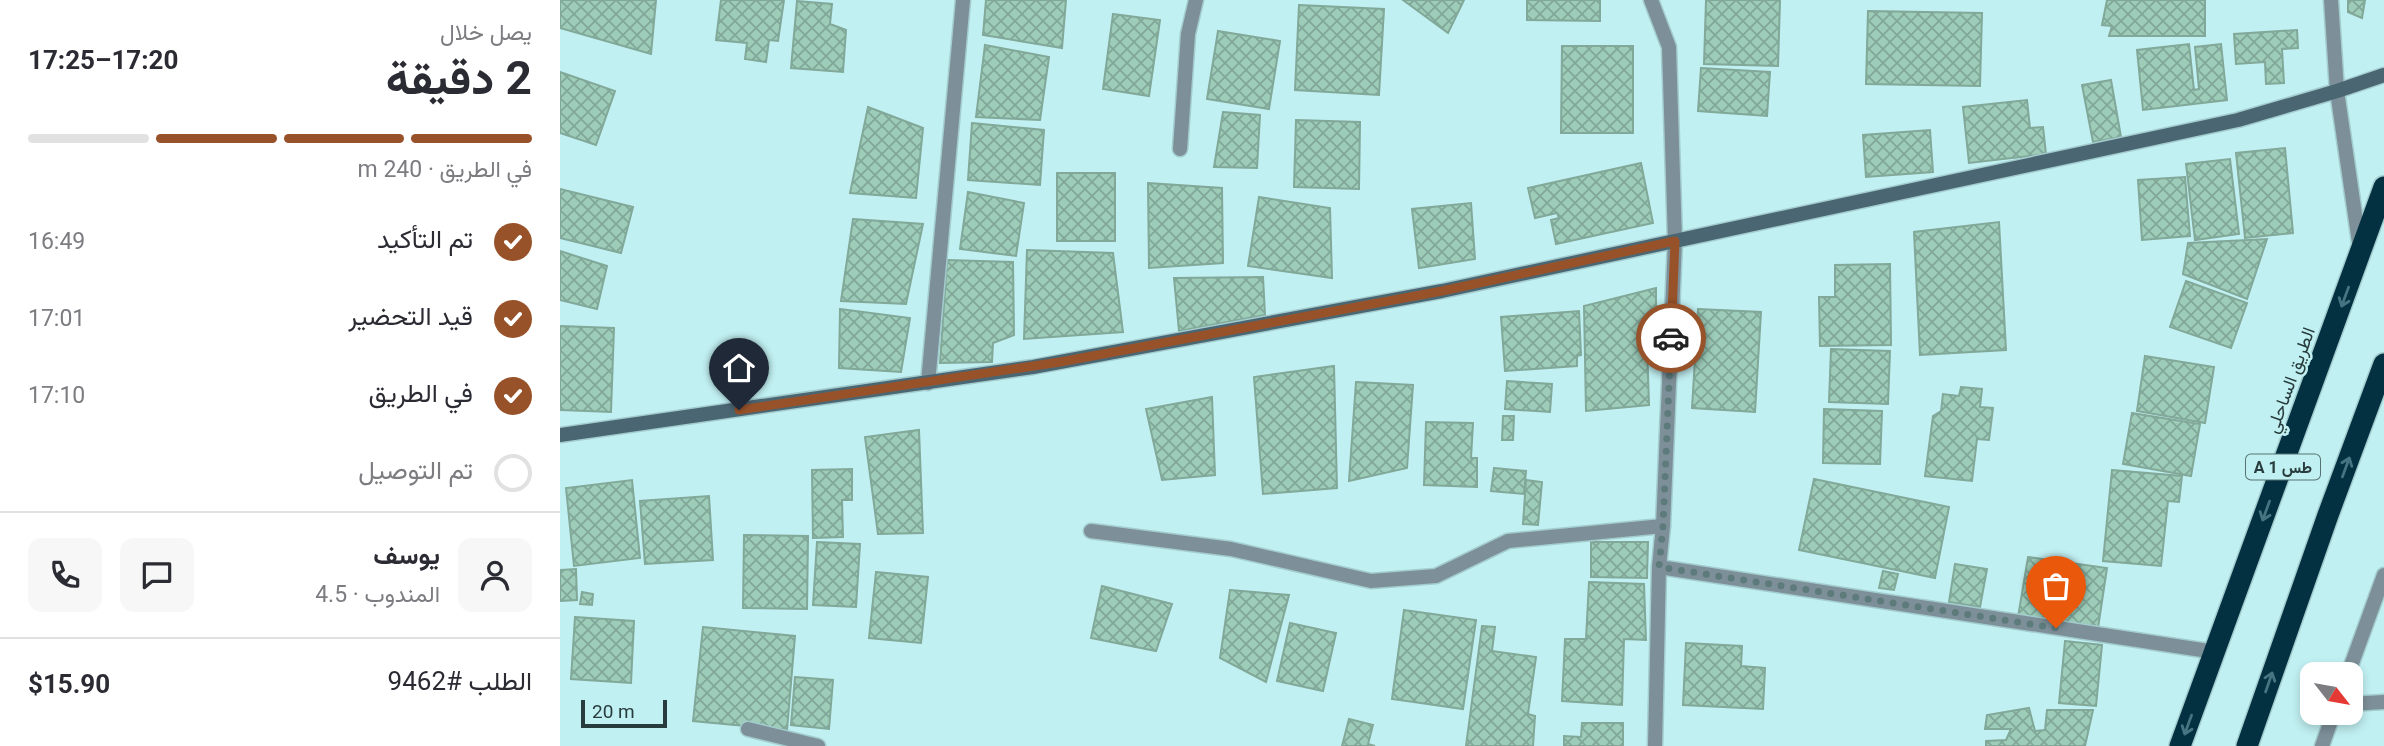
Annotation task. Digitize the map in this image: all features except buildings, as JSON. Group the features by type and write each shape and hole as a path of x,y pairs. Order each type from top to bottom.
{"highway":[{"name":"الطريق الساحلي","path":"2180,746 2384,187"},
{"name":"A 1 طس","path":"2247,746 2384,364"}],"street":[{"path":"928,383 963,0"},
{"path":"1180,149 1188,34 1196,0"},
{"path":"1651,0 1669,47 1675,241 1659,567 1655,746"},
{"path":"2331,0 2337,91 2361,254"},
{"path":"560,435 1033,367 1429,294 2238,120 2384,75"},
{"path":"1091,531 1231,549 1371,581 1436,576 1507,541 1663,526"},
{"path":"1659,567 2215,652"},
{"path":"2352,662 2384,575"},
{"path":"2363,703 2384,702"},
{"path":"2322,746 2329,725"},
{"path":"748,729 818,746"}],"way so far":[{"path":"1671,338 1659,567 2056,628"}],"route":[{"path":"739,410 1060,362 1442,291 1675,241 1671,338"}]}
